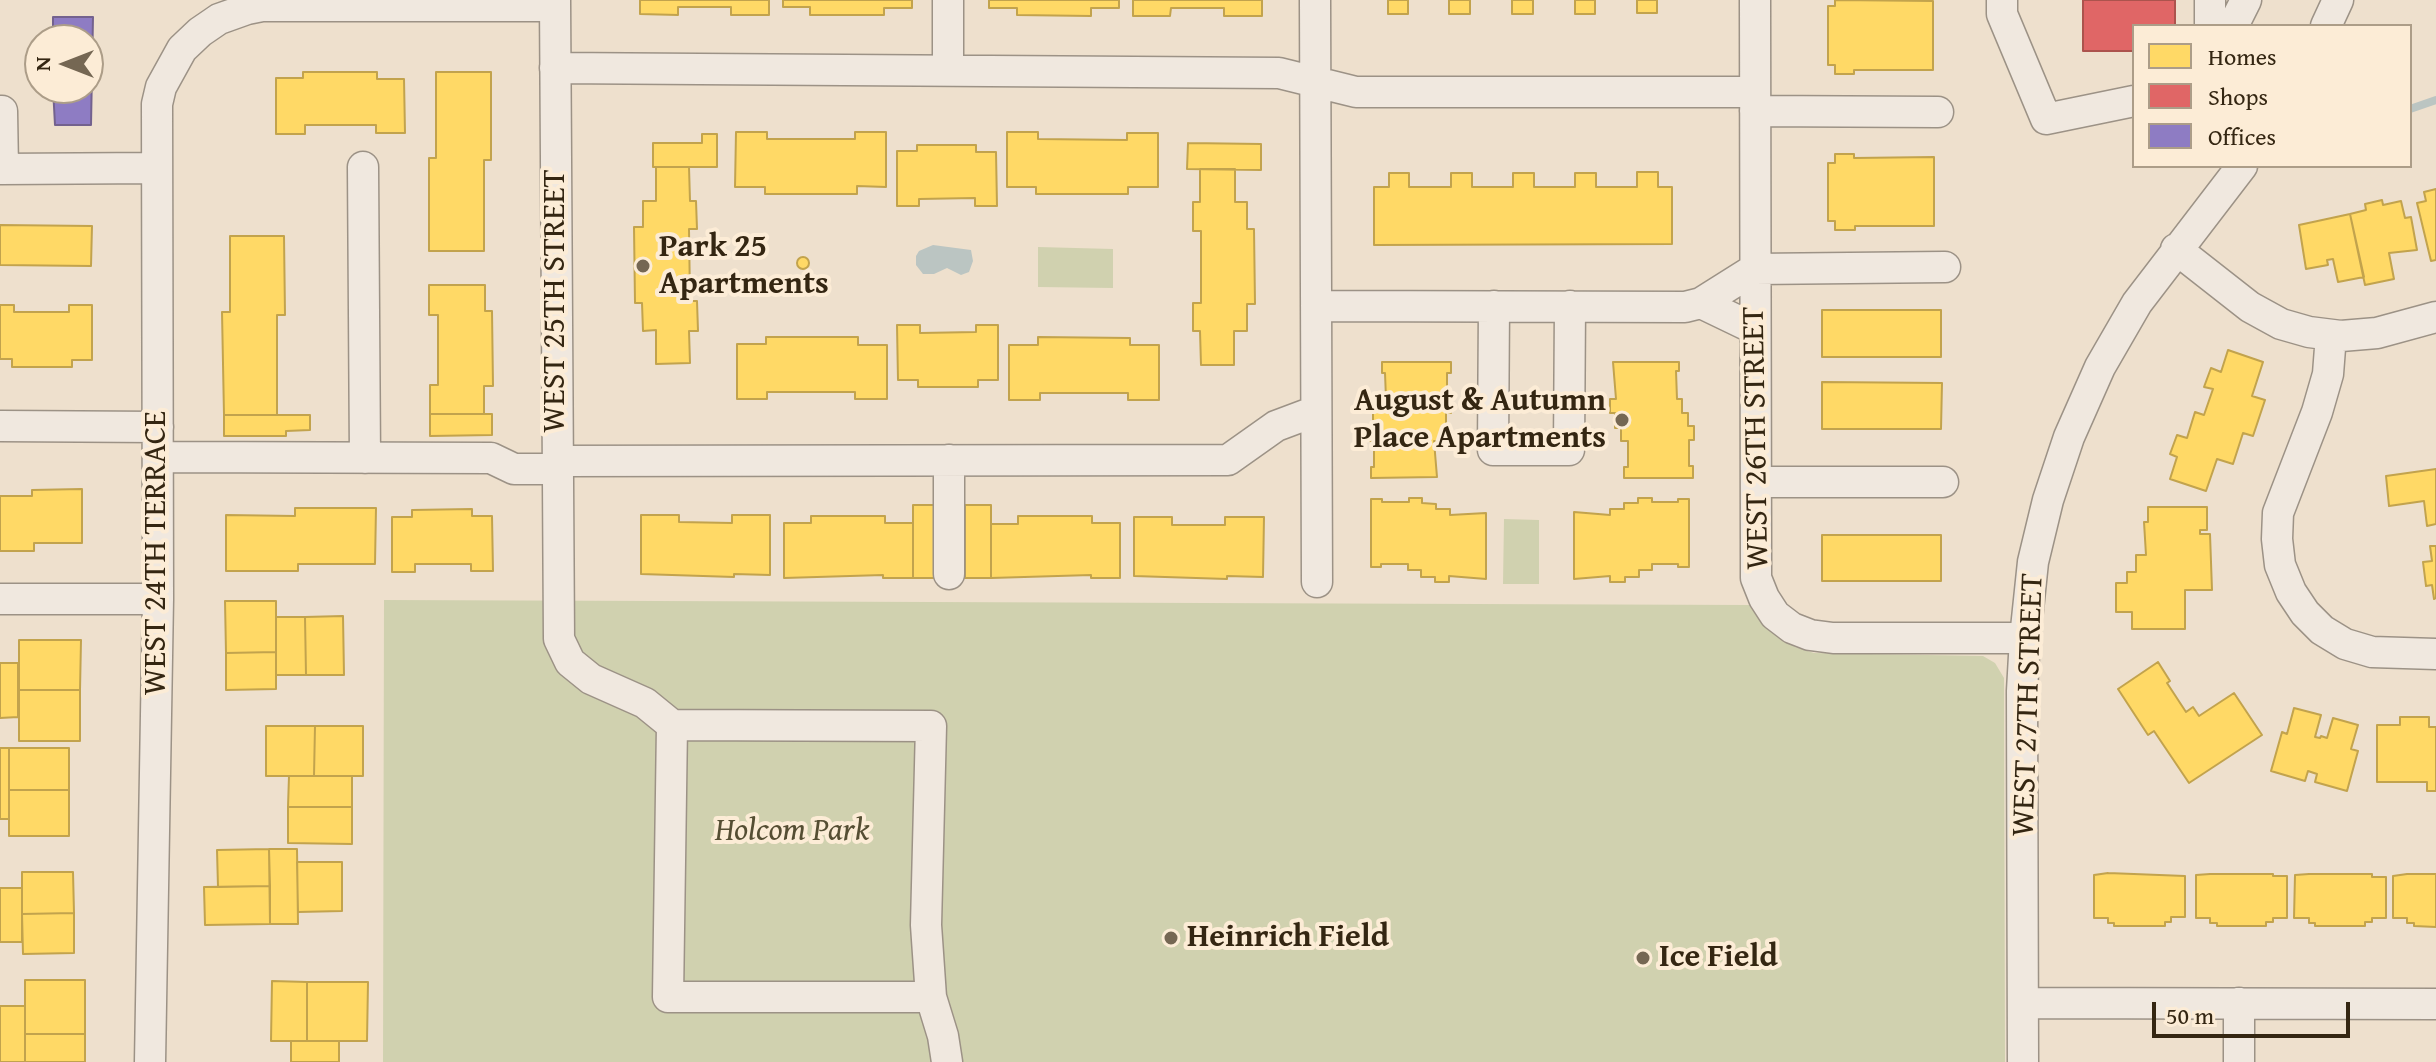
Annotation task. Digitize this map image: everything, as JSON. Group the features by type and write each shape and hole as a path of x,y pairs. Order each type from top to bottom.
{"street":[{"path":"948,0 948,70"},
{"path":"1315,0 1317,582"},
{"name":"WEST 26TH STREET","path":"1755,0 1756,578 1764,598 1775,615 1792,628 1810,635 1833,638 2025,638"},
{"path":"2002,0 2002,14 2046,119 2132,101"},
{"path":"2210,0 2210,24"},
{"path":"2234,24 2246,0"},
{"path":"2327,24 2338,0"},
{"path":"231,7 555,3"},
{"name":"WEST 25TH STREET","path":"555,3 559,639 570,662 591,679 645,703 672,725"},
{"name":"WEST 24TH TERRACE","path":"150,1062 158,599 157,104 161,87 182,49 231,7"},
{"path":"555,68 1279,73 1356,92 1755,101 1938,112"},
{"path":"0,111 1,169 157,168"},
{"path":"363,167 365,458"},
{"name":"WEST 27TH STREET","path":"2023,1062 2022,691 2033,562 2048,500 2069,437 2100,367 2122,328 2176,249 2240,168"},
{"path":"2176,249 2250,307 2281,324 2309,332 2331,335 2377,333 2436,317"},
{"path":"1316,306 1685,307 1701,303 1755,269 1945,267"},
{"path":"1701,303 1755,329"},
{"path":"1494,306 1493,450 1569,450 1570,306"},
{"path":"2331,335 2328,374 2317,412 2278,513 2280,565 2291,592 2305,613 2322,630 2345,644 2372,652 2436,654"},
{"path":"0,426 365,458 491,458 514,469 557,465 949,460 1228,460 1276,426 1316,411"},
{"path":"949,460 949,574"},
{"path":"1756,482 1943,482"},
{"path":"0,599 158,599"},
{"path":"931,997 668,997 672,725 931,726 926,925 931,997 947,1062"},
{"path":"2023,1003 2436,1004"},
{"path":"2239,1003 2239,1062"}],"green space":[{"path":"1038,247 1113,249 1113,288 1038,287"},
{"path":"1504,519 1539,520 1539,584 1503,584"},
{"name":"Holcom Park","path":"384,600 1749,605 1778,637 1814,653 1983,656 1995,663 2004,678 2005,1062 383,1062"}],"shaded area":[{"path":"933,245 971,250 973,261 969,272 961,275 947,268 934,274 923,274 916,265 916,256 919,251"}],"building: Homes":[{"path":"640,0 769,0 769,15 731,15 731,7 678,7 678,15 640,14"},
{"path":"783,0 912,0 912,8 884,8 884,15 810,15 810,7 783,7"},
{"path":"989,0 1119,0 1119,8 1091,8 1091,16 1017,15 1017,8 989,8"},
{"path":"1133,0 1262,0 1262,16 1224,16 1224,8 1171,8 1170,16 1133,16"},
{"path":"1388,0 1408,0 1408,14 1388,14"},
{"path":"1449,0 1470,0 1470,14 1449,14"},
{"path":"1512,0 1533,0 1533,14 1512,14"},
{"path":"1575,0 1595,0 1595,14 1575,14"},
{"path":"1637,0 1657,0 1657,13 1637,13"},
{"path":"1835,0 1933,1 1933,70 1854,70 1854,74 1835,74 1835,65 1828,65 1828,6 1835,6"},
{"path":"303,72 377,72 377,79 404,79 405,133 376,133 376,125 305,125 305,134 276,134 276,78 303,78"},
{"path":"436,72 491,72 491,160 484,160 484,251 429,251 429,158 436,158"},
{"path":"736,132 767,132 767,139 855,139 855,132 886,132 886,187 857,186 857,194 765,194 765,187 735,187"},
{"path":"1007,132 1038,132 1038,139 1127,140 1127,133 1158,133 1158,187 1128,187 1128,194 1036,194 1036,187 1007,187"},
{"path":"702,134 717,134 717,167 653,167 653,143 702,143"},
{"path":"1188,143 1261,144 1261,170 1187,169"},
{"path":"917,145 976,145 976,152 996,152 997,206 975,206 975,198 919,199 919,206 897,206 897,151 917,151"},
{"path":"1835,154 1854,154 1854,158 1934,157 1934,226 1855,226 1855,230 1835,230 1835,221 1828,221 1828,163 1835,163"},
{"path":"656,167 689,167 690,201 696,201 697,229 689,229 690,301 697,301 698,331 689,331 690,363 656,364 656,330 643,331 642,303 635,303 634,227 643,227 643,201 656,201"},
{"path":"1200,169 1235,169 1235,202 1247,202 1247,229 1254,229 1255,304 1247,304 1247,331 1234,331 1234,365 1201,365 1200,331 1193,331 1193,303 1201,303 1201,231 1193,231 1193,202 1200,202"},
{"path":"1637,172 1658,172 1658,187 1672,187 1672,244 1374,245 1374,187 1389,187 1389,173 1409,173 1409,187 1451,187 1451,173 1472,173 1472,187 1513,187 1513,173 1534,173 1534,187 1575,187 1575,173 1596,173 1596,187 1637,187"},
{"path":"2436,189 2436,260 2431,261 2417,203 2426,201 2424,192"},
{"path":"2382,200 2383,205 2401,201 2405,218 2411,217 2417,250 2389,253 2394,279 2365,285 2350,214 2366,210 2365,204"},
{"path":"2350,214 2364,277 2338,282 2333,259 2327,260 2328,265 2306,269 2299,225"},
{"path":"0,225 92,226 91,266 0,265"},
{"path":"230,236 284,236 285,315 277,315 277,415 224,415 222,312 230,312"},
{"path":"798,258 808,258 808,268 798,268"},
{"path":"429,285 485,285 485,311 492,311 493,386 484,386 484,414 430,414 430,385 438,385 438,315 429,315"},
{"path":"0,305 14,305 14,312 69,312 69,305 92,305 92,360 72,360 72,367 12,367 12,359 0,359"},
{"path":"1822,310 1941,310 1941,357 1822,357"},
{"path":"897,325 920,325 920,333 976,332 976,325 998,325 998,380 978,380 978,387 918,387 918,380 898,380"},
{"path":"766,337 858,337 858,345 887,345 887,399 855,399 855,392 767,392 767,399 737,399 737,344 766,344"},
{"path":"1038,337 1130,338 1130,345 1159,345 1159,400 1128,400 1128,393 1040,393 1040,400 1009,400 1009,345 1038,345"},
{"path":"2228,350 2263,362 2252,396 2265,400 2253,436 2243,433 2233,464 2217,459 2206,491 2170,479 2177,457 2170,454 2177,435 2187,438 2195,412 2204,415 2213,389 2204,387 2211,368 2221,372"},
{"path":"1382,362 1451,362 1451,373 1447,373 1447,399 1451,399 1451,413 1446,413 1446,427 1441,427 1441,441 1434,441 1437,477 1371,478 1374,441 1368,441 1368,426 1373,426 1373,412 1379,412 1379,399 1386,399"},
{"path":"1613,362 1679,362 1679,371 1676,371 1677,399 1682,399 1682,413 1688,413 1688,426 1694,426 1694,440 1689,440 1689,466 1693,466 1693,478 1624,478 1624,467 1628,467 1628,441 1621,441 1621,428 1615,428 1615,413 1610,413 1610,399 1616,399"},
{"path":"1822,382 1942,383 1941,429 1822,429"},
{"path":"430,414 492,414 492,435 430,436"},
{"path":"224,415 310,415 310,430 286,431 286,436 224,436"},
{"path":"2436,469 2436,524 2427,526 2424,501 2389,506 2386,476"},
{"path":"82,489 82,543 34,543 34,551 0,551 0,496 32,496 32,490"},
{"path":"1409,498 1422,498 1422,503 1436,504 1436,509 1450,509 1450,515 1486,513 1486,579 1449,576 1449,582 1435,582 1435,577 1421,577 1421,570 1408,570 1408,564 1371,567 1371,499 1409,502"},
{"path":"1638,498 1652,498 1652,502 1689,499 1689,567 1652,564 1652,570 1639,570 1639,577 1625,577 1625,582 1610,582 1610,576 1574,579 1574,512 1610,515 1610,509 1624,509 1624,503 1638,503"},
{"path":"913,505 936,505 936,578 913,578"},
{"path":"965,505 991,505 991,578 965,578"},
{"path":"2148,507 2207,507 2207,530 2200,530 2200,534 2210,534 2212,590 2185,590 2185,629 2132,629 2132,612 2116,612 2116,583 2127,583 2127,572 2136,572 2136,555 2146,555 2144,522 2148,522"},
{"path":"295,508 376,508 375,564 298,564 298,571 226,571 226,515 295,516"},
{"path":"472,509 472,516 492,516 493,571 471,571 471,564 415,564 415,572 392,572 392,517 412,517 412,510"},
{"path":"641,515 679,515 679,522 732,523 732,515 770,515 770,575 641,574"},
{"path":"811,516 885,516 885,523 913,523 913,578 883,578 883,575 784,578 784,523 811,523"},
{"path":"1018,516 1092,516 1092,523 1120,523 1120,578 1091,578 1091,575 991,578 991,524 1018,524"},
{"path":"1134,517 1172,517 1172,525 1225,525 1225,517 1264,517 1263,577 1134,576"},
{"path":"1822,535 1941,535 1941,581 1822,581"},
{"path":"2430,546 2436,546 2434,599 2432,585 2426,586 2423,562 2432,561"},
{"path":"225,601 276,601 276,652 226,653"},
{"path":"343,616 344,675 306,675 305,617"},
{"path":"276,617 305,617 306,675 276,675"},
{"path":"19,640 81,640 80,690 19,690"},
{"path":"276,652 276,689 226,690 226,653"},
{"path":"2158,662 2170,681 2167,683 2186,712 2193,707 2199,716 2234,693 2262,735 2189,783 2154,731 2148,735 2118,689"},
{"path":"0,663 18,663 18,717 0,718"},
{"path":"19,690 80,690 80,741 19,741"},
{"path":"2294,708 2321,715 2315,737 2327,738 2333,718 2358,725 2351,749 2358,751 2347,791 2315,782 2317,774 2308,771 2305,781 2271,771 2282,732 2287,734"},
{"path":"2400,717 2429,717 2429,727 2436,727 2436,791 2427,791 2427,782 2377,782 2377,725 2400,725"},
{"path":"266,726 315,726 314,776 266,776"},
{"path":"315,726 363,726 363,776 314,776"},
{"path":"0,748 9,748 9,819 0,819"},
{"path":"9,748 69,748 69,790 9,790"},
{"path":"289,776 352,776 352,807 288,807"},
{"path":"9,790 69,790 69,836 9,836"},
{"path":"288,807 352,807 352,844 288,843"},
{"path":"269,849 270,886 218,887 217,850"},
{"path":"269,849 297,849 298,924 270,924"},
{"path":"297,862 342,862 342,911 298,912"},
{"path":"22,872 73,872 74,913 22,914"},
{"path":"2372,874 2372,877 2386,877 2386,918 2372,918 2372,922 2365,922 2365,926 2315,926 2315,923 2309,923 2309,918 2294,918 2295,875"},
{"path":"2436,874 2436,927 2414,926 2414,923 2407,923 2407,918 2393,918 2393,876"},
{"path":"2094,875 2185,876 2185,917 2171,917 2171,922 2165,922 2165,926 2114,926 2114,923 2108,923 2108,918 2094,918"},
{"path":"2196,875 2287,876 2287,918 2273,918 2273,922 2266,922 2266,926 2217,926 2217,923 2210,923 2210,918 2196,918"},
{"path":"270,886 270,924 205,925 204,887"},
{"path":"0,888 22,888 22,942 0,942"},
{"path":"74,913 74,953 23,954 22,914"},
{"path":"25,980 85,980 85,1034 25,1034"},
{"path":"272,981 307,982 307,1041 271,1041"},
{"path":"307,982 368,982 367,1041 307,1041"},
{"path":"0,1006 25,1006 25,1062 0,1062"},
{"path":"25,1034 85,1034 85,1062 25,1062"},
{"path":"291,1041 339,1041 339,1062 291,1062"}],"building: Shops":[{"path":"2083,0 2175,0 2175,24 2132,24 2132,51 2083,51"}],"building: Offices":[{"path":"53,17 93,17 93,24 53,24"},
{"path":"54,104 91,104 91,125 55,125"}],"waterway":[{"path":"2412,108 2436,100"}],"place":[{"name":"Park 25 Apartments","path":"643,266"},
{"name":"August & Autumn Place Apartments","path":"1622,420"},
{"name":"Heinrich Field","path":"1171,938"},
{"name":"Ice Field","path":"1643,958"}]}
